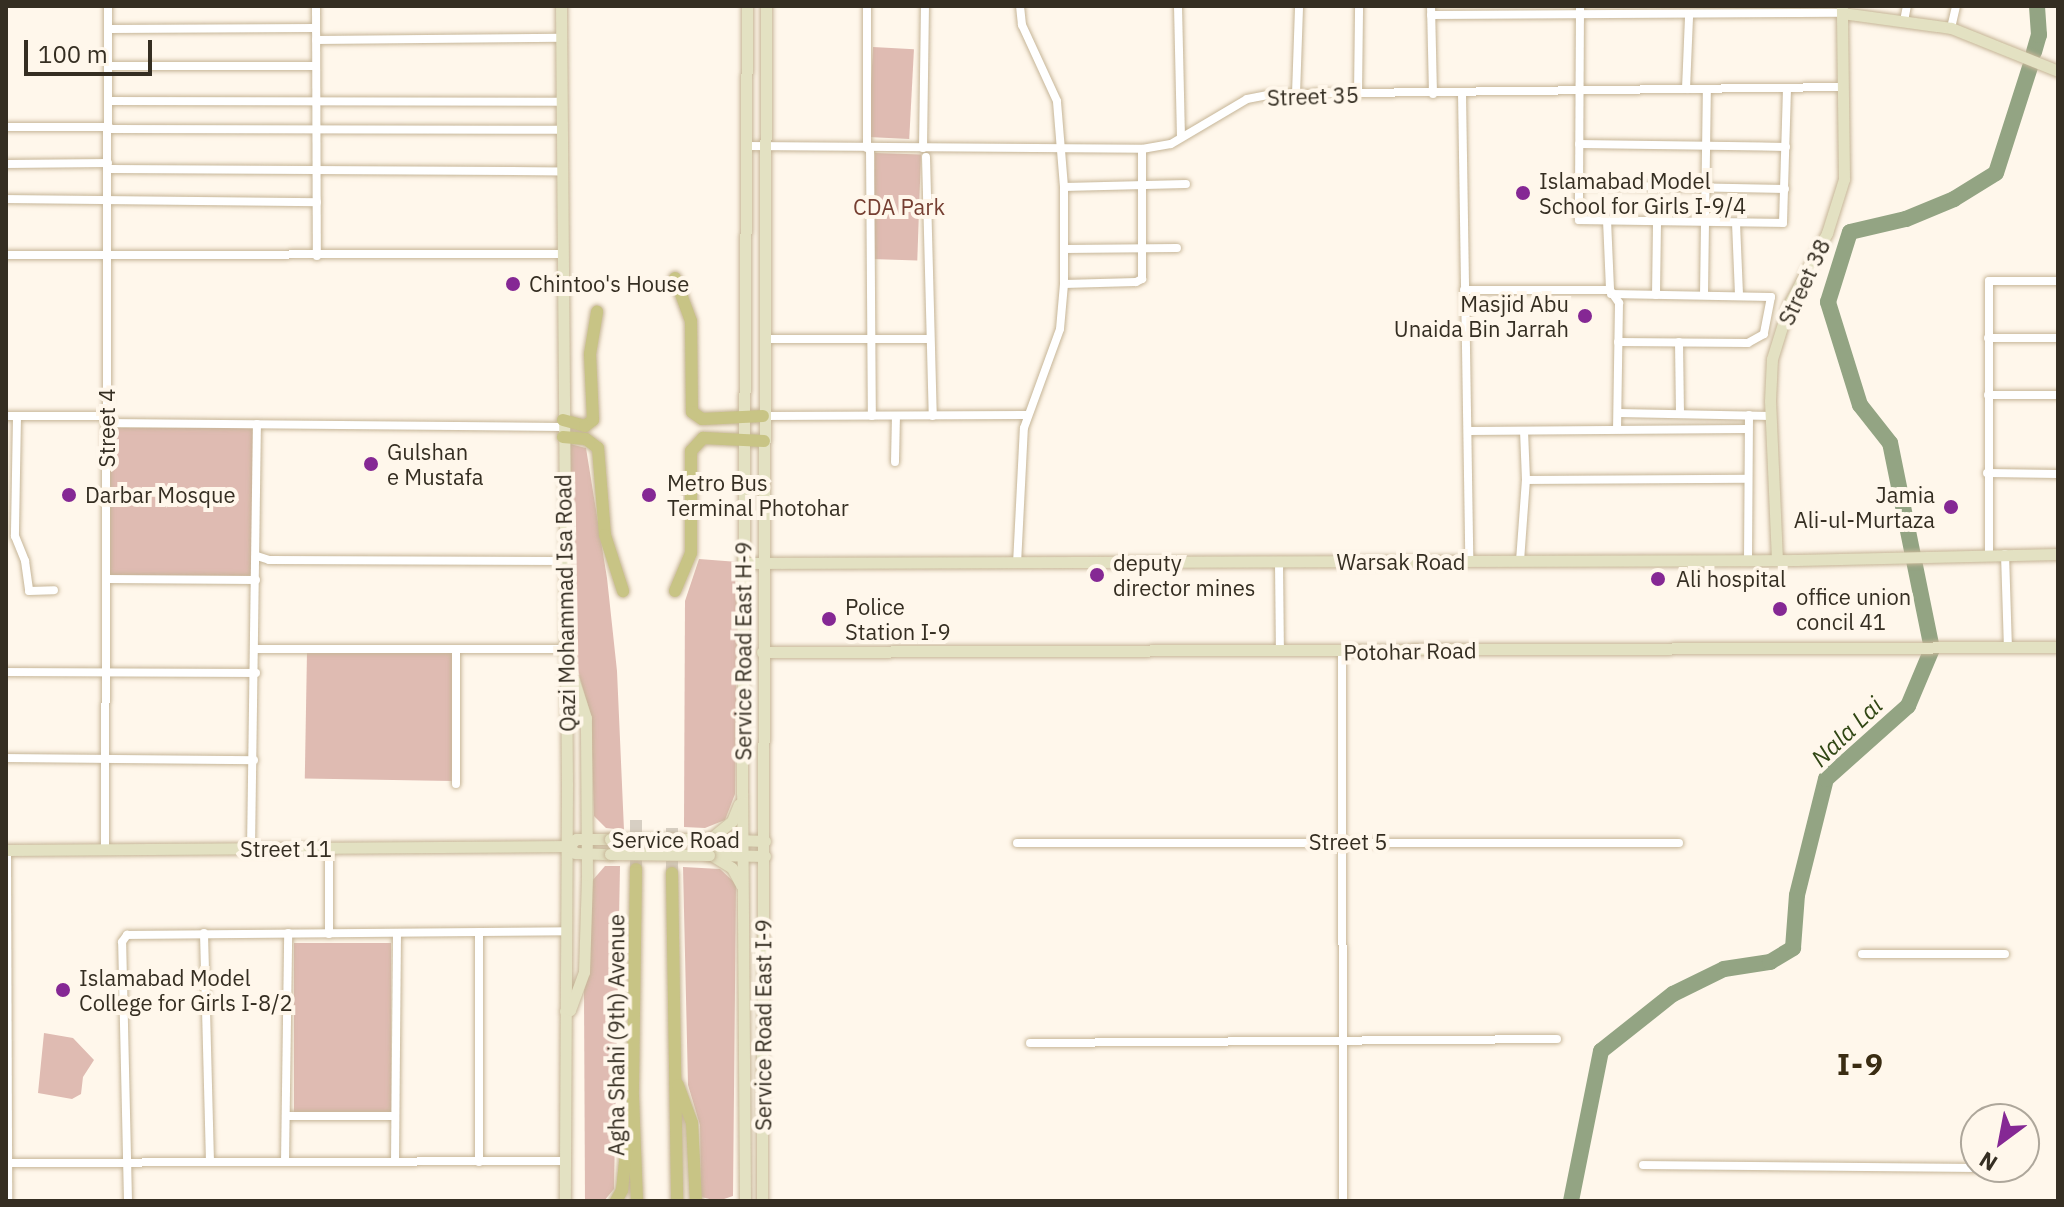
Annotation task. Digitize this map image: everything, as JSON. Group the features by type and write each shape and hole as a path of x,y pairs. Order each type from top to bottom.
{"main road":[{"path":"675,278 691,321 692,412 702,419 763,416"},
{"path":"563,428 585,426 593,420 590,354 597,312"},
{"path":"563,428 598,448 605,535 623,591"},
{"path":"675,591 691,553 691,451 703,438 764,441"},
{"name":"Agha Shahi (9th) Avenue","path":"636,869 633,1097 637,1201"},
{"path":"672,873 677,1201"},
{"path":"674,1074 692,1123 696,1201"},
{"path":"616,1201 622,1190 633,1097"}],"street":[{"name":"Street 4","path":"105,850 108,6"},
{"path":"316,6 317,256"},
{"name":"Qazi Mohammad Isa Road","path":"561,6 568,846 565,1201"},
{"name":"Service Road East H-9","path":"745,1201 742,793 747,6"},
{"name":"Service Road East H-9","path":"765,848 762,652 766,6"},
{"path":"867,6 872,416"},
{"path":"925,6 924,153 933,416"},
{"path":"1017,564 1019,468 1028,415 1060,329 1064,284 1064,187 1057,101 1022,25 1020,6"},
{"path":"1178,6 1181,136"},
{"path":"1296,94 1299,6"},
{"path":"1358,94 1359,6"},
{"path":"1904,21 1907,6"},
{"path":"1951,28 1956,6"},
{"path":"1433,94 1431,10 1580,11 1689,17 1842,10 1951,28 2058,71"},
{"name":"Street 38","path":"1777,560 1771,416 1772,359 1785,317 1827,233 1842,191 1846,149 1842,10"},
{"path":"1580,11 1579,220 1783,223 1787,88"},
{"path":"1686,89 1689,17"},
{"path":"108,29 316,28"},
{"path":"316,40 562,38"},
{"path":"108,66 316,66"},
{"name":"Street 35","path":"747,146 868,148 924,153 1062,148 1142,149 1171,144 1247,99 1296,94 1844,87"},
{"path":"1704,295 1707,89"},
{"path":"1462,93 1469,562"},
{"path":"108,101 563,102"},
{"path":"6,127 563,130"},
{"path":"1579,144 1786,147"},
{"path":"1064,284 1139,281 1143,276 1142,149"},
{"path":"6,164 564,171"},
{"path":"1064,187 1186,184"},
{"path":"1578,185 1785,189"},
{"path":"6,199 317,202"},
{"path":"1607,220 1611,292 1619,303 1617,428"},
{"path":"1656,295 1657,221"},
{"path":"1736,223 1739,295"},
{"path":"745,248 763,248"},
{"path":"1064,249 1177,248"},
{"path":"6,255 564,254"},
{"path":"1989,555 1989,281 2058,281"},
{"path":"1464,290 1771,297 1761,339 1748,343 1618,342"},
{"path":"1988,338 2058,338"},
{"path":"764,339 930,339"},
{"path":"1679,342 1680,414"},
{"path":"1988,395 2058,395"},
{"path":"1618,413 1771,416"},
{"path":"763,416 1028,415"},
{"path":"1748,560 1749,415"},
{"path":"6,416 257,424 563,428"},
{"path":"17,416 15,536 25,561 29,591 54,590"},
{"path":"895,462 896,416"},
{"path":"251,849 256,673 257,424"},
{"path":"1468,431 1748,429"},
{"path":"1520,561 1526,480 1524,431"},
{"path":"1987,473 2058,474"},
{"path":"1526,480 1748,479"},
{"path":"2005,554 2008,647"},
{"name":"Warsak Road","path":"744,563 1777,560 2058,554"},
{"path":"257,556 269,560 565,561"},
{"path":"1279,563 1280,652"},
{"path":"106,579 256,580"},
{"name":"Potohar Road","path":"762,652 2058,647"},
{"path":"255,649 566,649"},
{"path":"456,649 456,784"},
{"path":"1342,652 1343,1201"},
{"path":"6,672 256,673"},
{"name":"Service Road","path":"565,1011 570,1010 584,972 587,854 586,718 576,684 566,676"},
{"path":"6,758 254,760"},
{"path":"710,839 732,821 742,793"},
{"name":"Service Road","path":"576,839 710,839 742,840 765,848 742,855 587,854 575,853 568,846 576,839"},
{"name":"Street 5","path":"1017,843 1679,843"},
{"name":"Street 11","path":"7,850 568,846"},
{"name":"Service Road East I-9","path":"762,1201 765,848"},
{"path":"329,849 329,934"},
{"path":"7,850 8,1201"},
{"path":"709,855 732,868 743,893"},
{"path":"128,1201 122,942 127,935 566,931"},
{"path":"479,932 479,1162"},
{"path":"204,933 210,1162"},
{"path":"285,1162 288,933"},
{"path":"395,1162 397,933"},
{"path":"1862,954 2005,954"},
{"path":"1030,1043 1557,1039"},
{"path":"286,1116 395,1116"},
{"path":"9,1163 565,1161"},
{"path":"1643,1165 1960,1168"}],"green space":[{"name":"CDA Park","path":"873,47 914,49 909,139 868,137"},
{"name":"CDA Park","path":"875,153 921,155 917,261 871,259"},
{"path":"109,428 255,428 255,579 109,579"},
{"path":"570,444 586,448 607,578 617,671 624,830 606,828 594,816 591,716 573,654"},
{"path":"699,559 738,562 735,794 725,820 705,828 684,827 685,601"},
{"path":"307,650 454,653 452,781 305,778"},
{"path":"605,866 620,866 614,1189 604,1201 585,1201 584,992 592,881"},
{"path":"683,867 720,869 736,884 733,1196 718,1201 701,1197 700,1125 688,1085"},
{"path":"294,943 391,943 391,1113 294,1113"},
{"path":"44,1033 73,1038 94,1060 83,1077 81,1094 72,1099 38,1093"}],"waterway":[{"name":"Nala Lai","path":"2034,52 2039,35 2037,6"},
{"name":"Nala Lai","path":"1571,1201 1601,1051 1673,994 1724,969 1770,962 1793,948 1797,895 1826,779 1908,706 1932,649 1890,443 1860,405 1828,302 1850,232 1906,219 1954,199 1996,173 2030,67"}],"tunnel":[{"path":"636,820 636,869"},
{"path":"672,828 672,873"}],"place":[{"name":"Islamabad Model School for Girls I-9/4","path":"1523,193"},
{"name":"Chintoo's House","path":"513,284"},
{"name":"Masjid Abu Unaida Bin Jarrah","path":"1585,316"},
{"name":"Gulshan e Mustafa","path":"371,464"},
{"name":"Darbar Mosque","path":"69,495"},
{"name":"Metro Bus Terminal Photohar","path":"649,495"},
{"name":"Jamia Ali-ul-Murtaza","path":"1951,507"},
{"name":"deputy director mines","path":"1097,575"},
{"name":"Ali hospital","path":"1658,579"},
{"name":"office union concil 41","path":"1780,609"},
{"name":"Police Station I-9","path":"829,619"},
{"name":"Islamabad Model College for Girls I-8/2","path":"63,990"}],"district":[{"name":"I-9","path":"1861,1064"}]}
